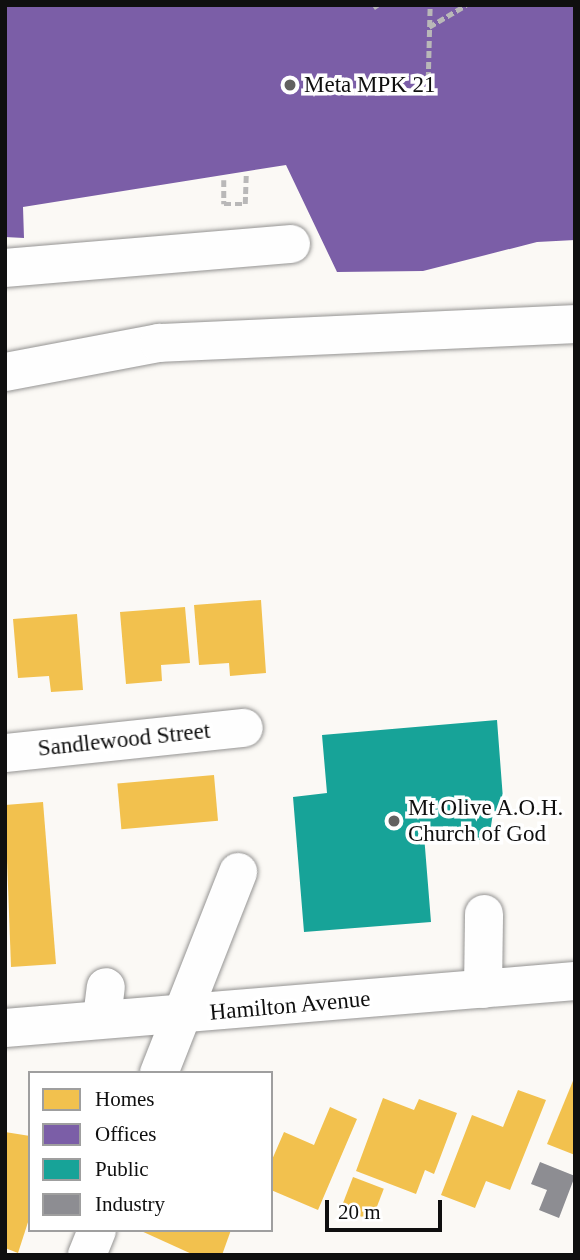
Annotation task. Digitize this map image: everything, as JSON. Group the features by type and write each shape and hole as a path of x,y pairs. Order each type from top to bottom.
{"street":[{"path":"5,268 290,244"},
{"path":"5,372 159,343 575,324"},
{"name":"Sandlewood Street","path":"5,753 244,728"},
{"path":"160,1071 238,872"},
{"path":"483,989 484,914"},
{"name":"Hamilton Avenue","path":"5,1028 104,1002 181,1016 575,981"},
{"path":"87,1255 96,1232"}],"path":[{"path":"428,79 430,5"},
{"path":"429,27 466,5"},
{"path":"224,180 224,204 245,204 246,173"}],"building: Homes":[{"path":"261,600 266,673 230,676 229,663 199,665 194,605"},
{"path":"185,607 190,663 161,665 162,681 126,684 120,612"},
{"path":"77,614 83,690 51,692 49,676 18,678 13,619"},
{"path":"214,775 218,821 121,829 117,783"},
{"path":"43,802 56,964 11,967 5,805"},
{"path":"575,1076 575,1155 547,1144"},
{"path":"518,1090 546,1100 510,1190 486,1181 475,1208 441,1195 472,1115 503,1127"},
{"path":"383,1098 414,1110 419,1099 457,1113 434,1174 425,1170 416,1194 356,1171"},
{"path":"330,1107 357,1119 318,1210 273,1191 273,1157 284,1132 314,1145"},
{"path":"5,1132 28,1136 28,1222 18,1253 5,1248"},
{"path":"353,1177 384,1189 372,1221 341,1209"},
{"path":"143,1232 230,1232 222,1255 194,1255"}],"building: Offices":[{"name":"Meta MPK 21","path":"5,5 575,5 575,240 537,242 423,271 337,272 286,165 23,207 24,238 5,237"}],"building: Public":[{"name":"Mt Olive A.O.H. Church of God","path":"497,720 504,812 493,813 489,839 450,842 449,833 424,835 431,922 304,932 293,797 327,793 322,735"}],"building: Industry":[{"path":"540,1162 575,1176 559,1218 539,1210 547,1190 531,1184"}],"place":[{"name":"Meta MPK 21","path":"290,85"},
{"name":"Mt Olive A.O.H. Church of God","path":"394,821"}]}
